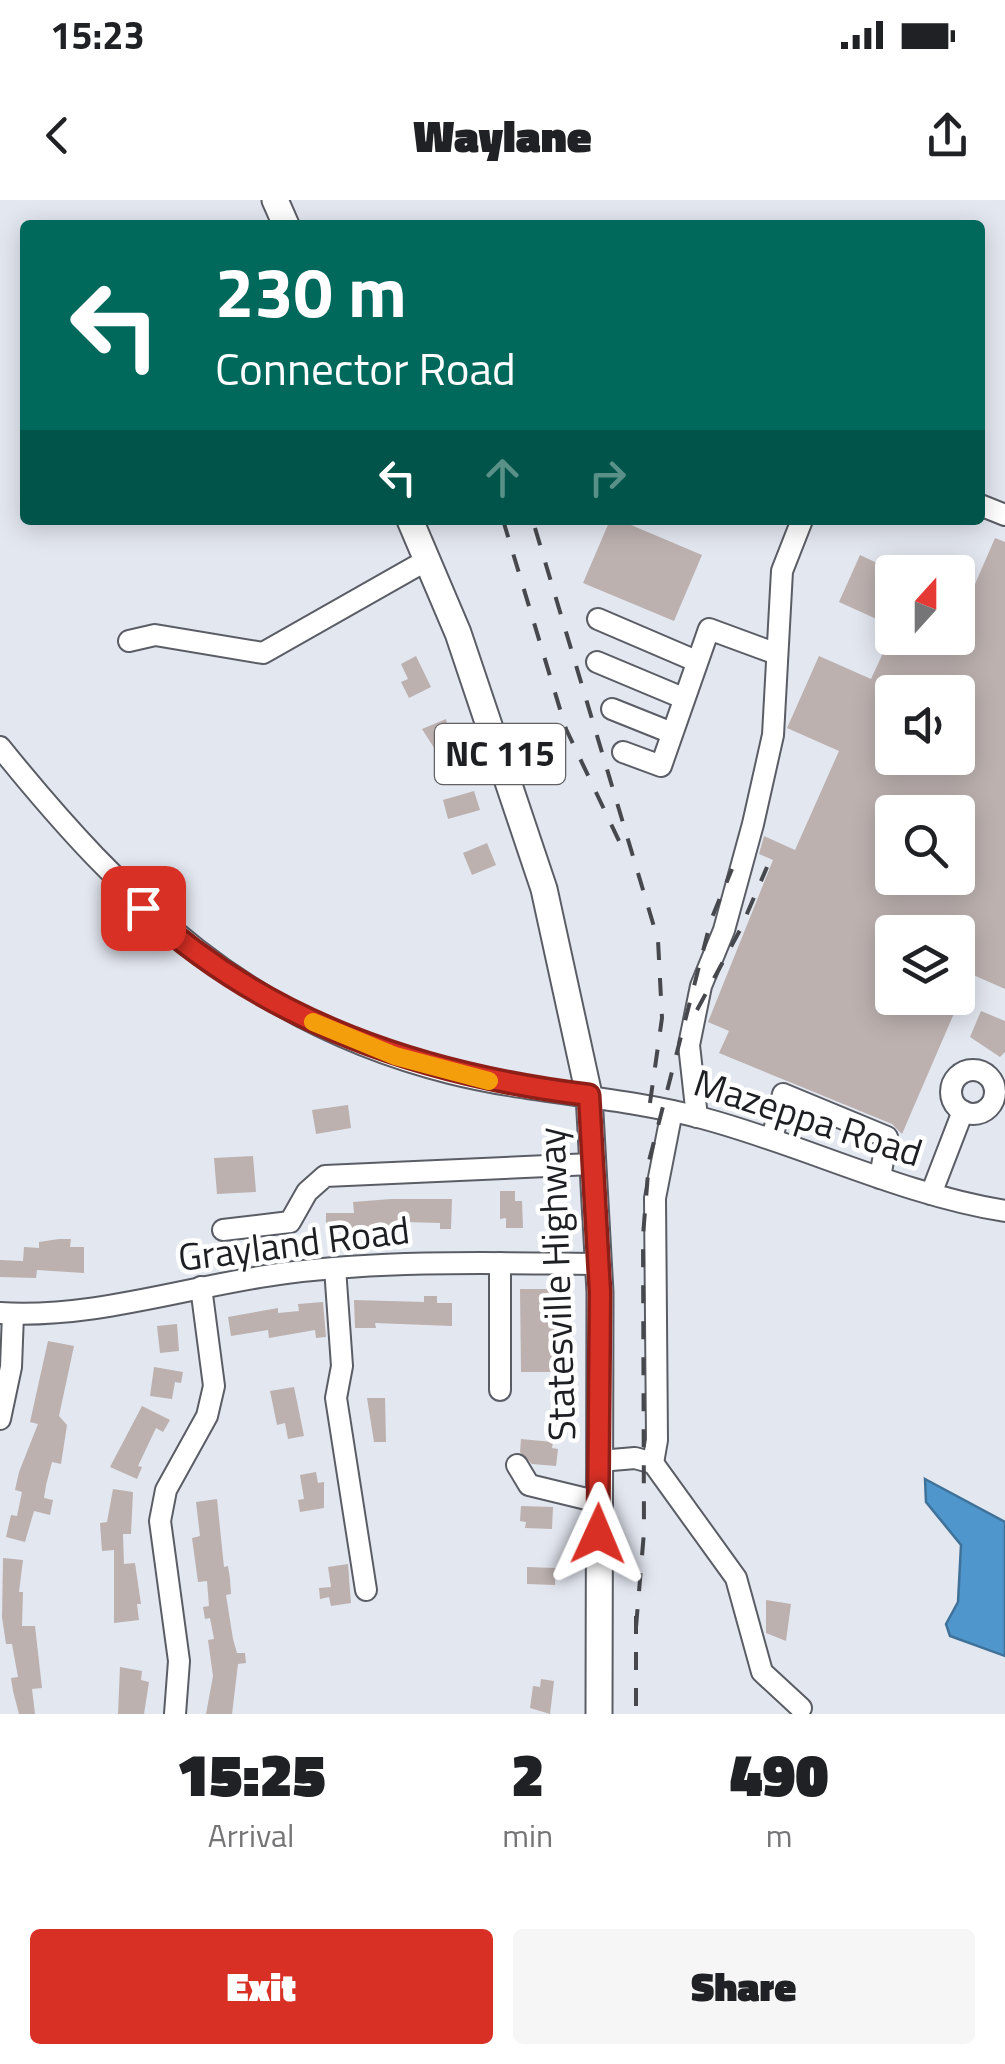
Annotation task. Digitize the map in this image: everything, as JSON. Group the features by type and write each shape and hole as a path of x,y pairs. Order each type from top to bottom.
{"main road":[{"name":"Statesville Highway","path":"412,525 458,633 544,889 589,1095 598,1264 599,1714"}],"street":[{"path":"697,1117 689,1044 701,986 724,930 753,824 773,736 782,571 800,525"},
{"path":"129,641 155,634 263,653 427,560"},
{"path":"598,619 696,661"},
{"path":"623,752 662,766 696,661 712,628 778,654"},
{"path":"596,662 683,698"},
{"path":"612,709 672,732"},
{"name":"Mazeppa Road","path":"0,748 78,842 138,903 203,956 276,1002 354,1041 448,1072 697,1117 772,1138 930,1194 1005,1211"},
{"path":"772,1138 783,1094 886,1137 880,1178"},
{"path":"652,1463 657,1440 655,1198 672,1111"},
{"path":"930,1194 963,1111"},
{"path":"224,1230 290,1222 307,1192 325,1176 592,1164"},
{"path":"500,1263 500,1390"},
{"name":"Grayland Road","path":"6,1314 106,1306 201,1287 335,1268 598,1264"},
{"path":"335,1268 342,1366 336,1398 366,1590"},
{"path":"174,1714 179,1661 160,1521 166,1490 207,1416 214,1386 201,1287"},
{"path":"0,1419 12,1367 6,1314"},
{"path":"600,1461 635,1458 652,1463 736,1578 762,1672 801,1708"},
{"path":"517,1465 529,1485 598,1502"}],"water":[{"path":"925,1479 1005,1522 1005,1656 950,1636 946,1624 958,1602 961,1545 926,1502"}],"building":[{"path":"608,525 631,525 702,555 674,621 583,583"},
{"path":"995,538 1005,542 1005,989 975,976 975,915 875,915 875,1015 953,1015 902,1134 892,1124 719,1053 729,1031 708,1022 773,860 759,854 764,836 795,850 839,751 787,728 819,656 871,679 882,655 975,655 975,584"},
{"path":"860,555 875,562 875,618 839,602"},
{"path":"416,656 431,687 409,698 401,682 408,679 401,664"},
{"path":"446,719 452,744 436,751 422,729"},
{"path":"474,791 480,810 448,819 443,800"},
{"path":"487,843 496,865 472,875 463,853"},
{"path":"981,1011 1005,1021 1005,1052 1000,1057 970,1037"},
{"path":"348,1105 351,1128 316,1134 312,1110"},
{"path":"253,1156 256,1192 217,1194 214,1158"},
{"path":"500,1191 515,1191 515,1201 522,1201 523,1228 506,1228 506,1218 500,1219"},
{"path":"452,1199 451,1229 440,1229 440,1223 403,1222 403,1230 326,1232 326,1213 354,1213 353,1202"},
{"path":"71,1239 70,1247 84,1247 84,1273 37,1270 36,1278 0,1277 0,1260 23,1261 24,1247 39,1248 39,1242"},
{"path":"520,1289 555,1289 556,1372 521,1372"},
{"path":"424,1296 437,1296 437,1303 452,1303 452,1326 375,1323 376,1328 355,1328 354,1300 424,1302"},
{"path":"323,1302 326,1337 316,1338 315,1330 269,1338 268,1330 231,1336 228,1317 278,1308 278,1313 299,1311 298,1304"},
{"path":"177,1324 179,1351 160,1353 157,1326"},
{"path":"48,1341 74,1346 59,1416 67,1425 61,1464 52,1462 46,1485 44,1498 53,1500 50,1515 34,1511 25,1542 6,1537 11,1515 17,1516 22,1492 15,1490 19,1472 38,1424 30,1422"},
{"path":"154,1367 183,1372 181,1383 175,1382 172,1399 150,1396"},
{"path":"294,1387 304,1436 288,1439 285,1423 277,1425 270,1391"},
{"path":"367,1398 385,1398 386,1442 374,1442"},
{"path":"142,1406 170,1420 163,1432 156,1428 138,1466 142,1467 137,1479 110,1467"},
{"path":"521,1439 553,1442 552,1448 558,1449 556,1466 532,1464 520,1452"},
{"path":"316,1472 318,1483 324,1482 324,1508 300,1512 298,1500 304,1499 300,1475"},
{"path":"113,1489 133,1492 131,1534 123,1534 124,1564 135,1563 141,1604 137,1604 139,1620 114,1623 114,1550 102,1551 100,1523 107,1522"},
{"path":"217,1499 224,1567 228,1566 230,1579 231,1594 226,1595 233,1639 237,1653 245,1653 246,1663 238,1664 232,1714 206,1714 213,1676 208,1640 214,1639 210,1618 205,1619 203,1607 209,1606 207,1581 198,1582 192,1538 200,1536 196,1502"},
{"path":"521,1506 553,1507 552,1529 525,1528 526,1522 520,1521"},
{"path":"3,1558 23,1560 19,1592 23,1592 22,1626 35,1626 42,1688 32,1689 35,1714 19,1714 13,1691 11,1678 18,1677 12,1644 6,1644 2,1617"},
{"path":"348,1564 351,1603 331,1606 329,1597 320,1599 319,1588 331,1587 328,1567"},
{"path":"527,1567 556,1568 555,1585 527,1584"},
{"path":"766,1600 791,1604 786,1641 766,1633"},
{"path":"120,1667 142,1671 141,1680 149,1682 144,1714 118,1714"},
{"path":"541,1679 554,1681 550,1714 530,1708 533,1686 540,1687"}],"railway":[{"path":"505,525 566,729 621,845"},
{"path":"535,528 658,940 662,1018 648,1117"},
{"path":"697,1010 740,930 767,867"},
{"path":"636,1627 644,1532 643,1236 649,1161 711,920 732,869"},
{"path":"636,1616 636,1714"}],"slow traffic":[{"path":"313,1022 395,1056 489,1081"}],"route":[{"path":"143,908 242,982 354,1041 448,1072 589,1095 600,1292 598,1534"}]}
